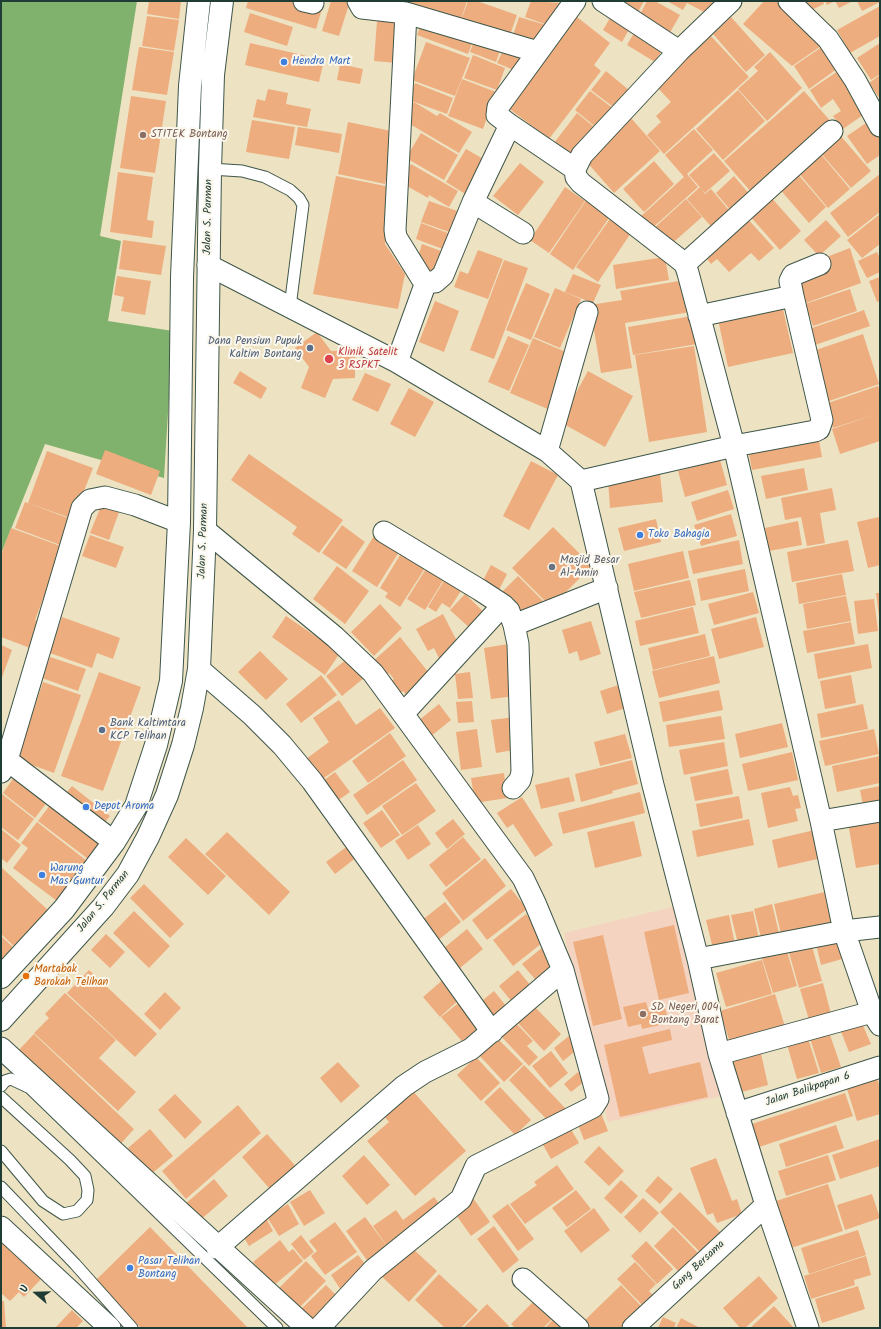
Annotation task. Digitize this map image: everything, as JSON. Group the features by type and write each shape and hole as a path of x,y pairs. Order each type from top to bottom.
{"main road":[{"path":"1,977 64,909 114,842 136,806 156,746 171,681 179,522 182,269 190,86 199,1"},
{"name":"Jalan S. Parman","path":"1,1020 103,907 128,874 148,837 167,795 183,745 199,669 205,530 208,266 213,75 222,1"}],"street":[{"path":"358,1 362,8 406,13 538,52"},
{"path":"575,1 496,112 497,115 510,125 575,169"},
{"path":"603,1 679,51"},
{"path":"719,1054 876,1018 844,931 821,821 734,446 685,264 581,183 576,177 575,169 582,155 679,51 731,1"},
{"path":"789,1 828,39 858,86 880,126"},
{"path":"406,13 395,230 396,237 422,279 426,282 435,282 443,275 473,202 510,125"},
{"path":"685,264 832,131"},
{"path":"473,202 523,233"},
{"path":"581,481 734,446 815,431 822,425 790,281 793,276 820,264"},
{"path":"208,266 397,362 547,452 581,481 654,785 698,959 719,1054 766,1205 808,1328"},
{"path":"397,362 426,282"},
{"path":"699,316 793,296"},
{"path":"547,452 587,312"},
{"path":"114,842 4,766 82,508 90,500 105,497 135,505 179,522"},
{"path":"205,530 335,638 373,673 522,878 535,903 563,970 598,1097 597,1103 593,1107 472,1174 458,1201 373,1270 319,1328"},
{"path":"384,532 503,605 509,611 518,644 522,772 522,776 513,788"},
{"path":"514,625 606,588"},
{"path":"403,714 503,605"},
{"path":"199,669 252,715 282,745 312,781 492,1032"},
{"path":"821,821 880,811"},
{"path":"698,959 844,931 880,927"},
{"path":"217,1248 404,1086 425,1072 471,1049 563,970"},
{"path":"1,1048 217,1248 307,1328"},
{"name":"Jalan Balikpapan 6","path":"737,1113 880,1067"},
{"name":"Gang Bersama","path":"633,1328 766,1205"},
{"path":"1,1227 110,1328"},
{"path":"522,1279 578,1328"}],"lane":[{"path":"210,169 242,171 265,177 290,190 299,198 303,205 290,307"},
{"path":"1,1086 5,1081 12,1079 30,1088 277,1328"},
{"path":"1,1097 70,1160 85,1176 88,1190 87,1200 77,1211 63,1214 43,1201 1,1151"},
{"path":"1,1188 75,1264 132,1328"}],"shaded area":[{"name":"SD Negeri 004 Bontang Barat","path":"677,906 721,1096 608,1122 564,933"}],"green space":[{"path":"1,1 137,1 100,236 121,241 108,321 173,331 164,478 45,444 1,554"}],"building":[{"path":"149,1 181,1 179,19 147,14"},
{"path":"248,1 294,1 322,9 316,29 246,8"},
{"path":"331,1 350,1 339,36 322,31"},
{"path":"403,1 467,1 459,26 402,6"},
{"path":"468,1 477,1 517,15 509,38 461,21"},
{"path":"531,1 561,3 553,27 525,17"},
{"path":"610,1 644,1 636,16"},
{"path":"647,1 655,1 680,15 668,36 637,20"},
{"path":"667,1 715,1 708,14 687,3 683,10"},
{"path":"764,1 785,1 827,42 792,66 743,24"},
{"path":"797,1 823,1 824,4 803,14"},
{"path":"825,1 835,1 827,5"},
{"path":"835,1 853,1 839,8"},
{"path":"857,1 879,1 880,2 862,11"},
{"path":"880,6 880,36 850,53 837,30"},
{"path":"250,13 293,27 287,46 244,32"},
{"path":"613,13 632,24 622,42 603,30"},
{"path":"147,16 179,20 174,51 142,46"},
{"path":"519,17 546,25 538,47 512,38"},
{"path":"577,17 610,43 594,65 601,71 549,139 507,107"},
{"path":"731,17 765,55 746,72 713,34"},
{"path":"423,19 474,38 468,54 417,35"},
{"path":"377,21 400,23 397,63 374,61"},
{"path":"637,28 665,45 655,62 627,45"},
{"path":"711,36 749,77 664,154 647,135 661,122 656,116 671,102 656,86"},
{"path":"475,38 501,48 496,62 470,52"},
{"path":"426,42 470,58 455,96 412,80"},
{"name":"Hendra Mart","path":"250,43 324,60 319,82 245,65"},
{"path":"880,43 880,74 871,80 857,58"},
{"path":"826,44 841,66 809,89 794,66"},
{"path":"139,47 174,52 167,95 132,90"},
{"path":"504,48 522,55 516,71 497,63"},
{"path":"770,52 802,88 767,121 738,89 758,71 754,67"},
{"path":"473,55 505,68 497,90 464,78"},
{"path":"340,64 363,69 360,84 337,80"},
{"path":"841,69 870,110 843,129 833,116 841,111 833,99 821,108 810,90"},
{"path":"606,71 630,91 616,109 591,90"},
{"path":"880,75 880,99 869,83"},
{"path":"462,79 496,92 483,129 448,116"},
{"path":"415,83 453,98 447,114 409,100"},
{"path":"268,89 288,93 286,104 311,109 307,127 253,117 257,99 265,101"},
{"path":"738,90 765,121 723,160 696,129"},
{"path":"590,91 614,109 598,129 575,110"},
{"path":"804,91 833,124 753,194 724,161"},
{"name":"STITEK Bontang","path":"131,96 166,101 155,173 120,168"},
{"path":"414,102 437,116 440,113 472,132 459,153 403,120"},
{"path":"577,113 594,127 571,157 554,143"},
{"path":"631,118 660,151 614,193 585,160"},
{"path":"252,120 295,127 289,159 246,152"},
{"path":"869,121 880,136 880,155 867,164 847,136"},
{"path":"348,122 396,132 385,184 338,174"},
{"path":"298,127 342,134 339,153 295,145"},
{"path":"694,129 713,150 687,174 698,187 650,230 639,218 684,177 665,155"},
{"path":"421,133 458,155 444,180 406,158"},
{"path":"839,134 871,171 851,188 819,151"},
{"path":"466,149 487,161 467,195 446,182"},
{"path":"819,152 850,189 828,208 797,171"},
{"path":"714,153 730,171 705,193 689,175"},
{"path":"654,161 674,184 644,212 623,189"},
{"path":"520,163 544,182 518,215 493,196"},
{"path":"411,164 458,191 449,207 429,195 428,198 400,182"},
{"path":"118,172 153,177 147,220 154,221 152,238 110,232"},
{"path":"796,172 826,207 809,223 778,187"},
{"path":"880,174 880,212 848,237 830,213"},
{"path":"336,176 390,187 385,244 405,274 398,309 313,294"},
{"path":"734,176 751,196 733,213 716,193"},
{"path":"565,187 585,201 549,253 530,240"},
{"path":"700,187 705,194 711,189 733,215 715,231 687,199"},
{"path":"769,195 801,231 780,250 748,214"},
{"path":"587,199 611,215 573,270 550,254"},
{"path":"686,199 702,217 668,247 653,229"},
{"path":"429,201 460,212 452,233 421,222"},
{"path":"880,214 880,244 862,258 847,240"},
{"path":"612,216 633,230 598,282 576,267"},
{"path":"746,217 774,248 759,261 751,253 729,272 717,259 711,264 704,255"},
{"path":"826,220 841,236 819,256 804,240"},
{"path":"421,223 453,235 448,251 416,239"},
{"path":"123,240 166,246 161,275 119,269"},
{"path":"422,244 444,252 436,276 416,263"},
{"path":"850,248 861,283 806,303 798,281 828,271 824,258"},
{"path":"478,250 503,259 488,299 454,287 460,271 468,274"},
{"path":"877,252 880,258 880,272 867,278 858,261"},
{"path":"665,257 669,280 616,289 613,265"},
{"path":"504,260 528,268 494,359 470,350"},
{"path":"573,274 601,285 593,303 565,292"},
{"path":"117,276 151,281 145,315 121,311 124,297 114,295"},
{"path":"880,277 880,301 877,302 869,281"},
{"path":"685,280 690,312 625,323 632,368 601,373 590,305 622,300 620,291"},
{"path":"526,283 550,294 531,340 506,330"},
{"path":"555,288 581,299 560,348 534,337"},
{"path":"850,289 857,311 813,326 805,304"},
{"path":"435,301 459,311 444,352 419,342"},
{"path":"782,305 793,353 728,367 718,319"},
{"path":"864,310 870,326 815,345 809,329"},
{"path":"692,316 697,344 633,355 628,327"},
{"name":"Klinik Satelit 3 RSPKT","path":"317,332 331,351 355,350 355,378 333,379 325,398 301,388 309,367 295,348"},
{"path":"863,334 879,384 829,401 813,351"},
{"path":"508,336 529,345 509,391 488,382"},
{"path":"533,338 573,355 550,410 510,393"},
{"path":"694,346 707,432 649,442 635,355"},
{"path":"240,371 267,388 261,399 233,383"},
{"path":"588,371 633,396 605,447 560,422"},
{"path":"365,373 391,384 378,412 352,400"},
{"path":"878,386 880,391 880,441 840,454 832,429 877,414 833,428 825,404"},
{"path":"409,388 434,402 415,437 390,424"},
{"path":"818,435 822,457 752,470 748,449"},
{"path":"105,450 160,471 151,495 96,474"},
{"path":"47,451 93,468 73,519 28,503"},
{"path":"249,454 343,520 319,553 292,534 297,527 231,480"},
{"path":"720,460 727,485 685,497 678,471"},
{"path":"531,461 558,475 529,530 503,516"},
{"path":"804,468 808,490 766,499 761,476"},
{"path":"660,474 663,502 610,508 608,480"},
{"path":"832,488 836,510 820,513 825,543 807,546 801,517 785,520 781,498"},
{"path":"728,490 734,509 697,521 691,502"},
{"path":"25,502 73,520 63,546 15,528"},
{"path":"101,506 119,512 109,540 90,533"},
{"path":"731,514 737,536 701,546 694,525"},
{"path":"879,517 880,565 868,568 857,522"},
{"name":"Toko Bahagia","path":"656,519 661,542 624,551 618,528"},
{"path":"798,521 802,545 769,551 765,528"},
{"path":"342,525 365,542 346,569 322,553"},
{"name":"Masjid Besar Al-Amin","path":"553,527 592,566 551,607 512,568"},
{"path":"11,528 63,547 35,620 40,622 30,648 1,637 1,555"},
{"path":"90,535 124,547 116,568 82,556"},
{"path":"374,536 399,552 377,587 352,571"},
{"path":"739,540 743,564 693,574 688,551"},
{"path":"848,540 854,571 792,582 787,552"},
{"path":"403,550 427,565 400,607 385,597 388,593 380,588"},
{"path":"683,551 689,578 634,591 628,564"},
{"path":"429,564 446,576 425,610 407,599"},
{"path":"491,565 507,574 497,594 480,586"},
{"path":"337,566 369,591 345,624 313,599"},
{"path":"745,569 749,591 701,601 697,579"},
{"path":"842,574 846,595 799,604 796,583"},
{"path":"447,576 464,586 450,608 442,603 436,612 428,607"},
{"path":"518,576 543,601 527,617 502,592"},
{"path":"690,580 696,605 641,618 634,592"},
{"path":"753,592 759,613 714,625 708,604"},
{"path":"876,593 880,593 880,616 879,616"},
{"path":"465,594 488,616 474,632 450,610"},
{"path":"846,596 851,621 807,629 803,604"},
{"path":"874,599 878,631 858,634 854,601"},
{"path":"380,604 402,628 374,656 351,632"},
{"path":"693,607 699,633 640,646 635,621"},
{"path":"443,614 460,647 439,658 434,648 428,651 416,629"},
{"path":"286,616 340,653 325,675 272,637"},
{"path":"62,617 120,638 113,659 97,653 92,668 50,653"},
{"path":"756,617 764,647 719,659 711,629"},
{"path":"591,621 601,654 580,661 577,651 569,654 562,630"},
{"path":"851,622 855,644 807,653 803,631"},
{"path":"705,634 710,656 653,670 648,648"},
{"path":"400,637 433,678 409,698 403,691 398,695 388,683 394,679 389,673 383,678 371,663"},
{"path":"508,644 515,696 491,699 484,648"},
{"path":"868,644 872,668 818,679 814,654"},
{"path":"1,645 12,650 1,680"},
{"path":"260,651 288,679 266,700 238,672"},
{"path":"714,656 720,683 659,698 652,671"},
{"path":"50,657 86,669 78,691 42,678"},
{"path":"348,658 364,678 342,696 326,676"},
{"path":"99,672 141,687 103,791 61,776"},
{"path":"470,672 473,698 458,699 455,674"},
{"path":"321,675 337,695 301,723 286,704"},
{"path":"851,675 856,703 825,709 820,681"},
{"path":"43,682 81,695 54,773 16,759"},
{"path":"625,683 632,706 607,714 600,691"},
{"path":"719,690 723,710 663,722 659,702"},
{"path":"339,700 356,725 380,708 395,728 321,780 306,759 329,742 313,718"},
{"path":"472,701 474,722 458,723 456,702"},
{"path":"439,704 451,720 430,737 418,721"},
{"path":"863,704 868,729 821,738 817,714"},
{"path":"721,716 725,739 669,747 666,725"},
{"path":"515,717 519,749 496,753 491,720"},
{"path":"782,723 788,747 740,758 735,734"},
{"path":"477,729 482,767 461,770 456,732"},
{"path":"874,729 879,754 825,766 819,741"},
{"path":"390,733 406,756 368,783 352,761"},
{"path":"625,734 632,758 600,766 594,742"},
{"path":"724,742 728,766 684,775 679,750"},
{"path":"792,752 798,780 748,791 742,764"},
{"path":"880,756 880,783 837,792 832,766"},
{"path":"403,760 417,780 367,815 353,795"},
{"path":"632,760 638,784 581,802 575,774"},
{"path":"728,769 733,794 695,801 690,777"},
{"path":"335,772 350,792 333,804 319,784"},
{"path":"504,773 507,798 475,803 471,778"},
{"path":"15,776 48,801 35,818 3,793"},
{"path":"569,777 575,801 541,809 535,785"},
{"path":"416,783 436,811 402,835 382,806"},
{"name":"Depot Aroma","path":"72,786 110,816 100,828 62,798"},
{"path":"880,786 880,807 864,810 860,790"},
{"path":"790,787 793,796 798,795 801,808 795,809 798,821 768,828 761,793"},
{"path":"640,792 645,813 563,834 558,813"},
{"path":"2,794 34,819 18,840 1,827"},
{"path":"739,796 743,818 700,827 696,804"},
{"path":"522,797 553,845 535,857 513,824 507,828 497,813"},
{"path":"53,801 103,840 88,859 38,821"},
{"path":"382,810 400,835 381,848 363,823"},
{"path":"880,817 880,864 856,868 848,823"},
{"path":"453,819 465,834 447,849 435,833"},
{"path":"749,819 754,845 697,857 692,831"},
{"path":"634,821 642,856 595,868 587,832"},
{"path":"37,822 87,861 57,901 13,868 28,848 21,843"},
{"path":"418,825 431,844 408,860 395,841"},
{"path":"1,829 21,845 7,863 1,858"},
{"path":"819,829 826,857 778,868 772,840"},
{"path":"227,832 290,892 269,915 205,854"},
{"path":"463,837 481,859 446,887 429,865"},
{"path":"186,838 226,876 208,895 168,857"},
{"path":"349,845 357,857 335,874 326,862"},
{"path":"485,858 506,886 463,921 442,893"},
{"path":"1,867 49,911 16,948 1,934"},
{"path":"144,884 184,924 170,938 130,898"},
{"path":"511,889 527,909 487,940 472,920"},
{"path":"829,891 836,921 781,934 774,904"},
{"path":"445,902 461,922 437,941 421,921"},
{"path":"772,904 779,933 761,938 754,909"},
{"path":"134,911 170,946 149,968 113,933"},
{"path":"753,911 759,939 738,944 731,915"},
{"path":"526,914 546,940 513,966 493,940"},
{"path":"729,915 735,944 713,949 706,920"},
{"path":"674,925 689,993 659,1000 644,932"},
{"path":"467,929 483,949 460,968 444,948"},
{"path":"106,934 125,952 110,968 91,950"},
{"path":"603,935 622,1019 593,1026 573,942"},
{"path":"1,936 15,949 1,964"},
{"path":"837,938 842,959 821,965 816,944"},
{"path":"811,943 822,981 799,988 788,949"},
{"path":"543,947 561,968 540,985 522,964"},
{"path":"787,951 797,986 773,993 762,958"},
{"path":"762,960 772,994 726,1007 716,973"},
{"path":"89,970 157,1034 135,1057 67,993"},
{"path":"518,970 535,991 516,1007 499,986"},
{"path":"445,978 462,997 440,1017 423,997"},
{"path":"823,983 831,1014 809,1020 800,989"},
{"path":"494,991 511,1012 494,1026 477,1005"},
{"path":"165,992 181,1008 160,1030 144,1014"},
{"path":"65,993 116,1040 99,1058 136,1092 118,1111 34,1033 49,1018 45,1014"},
{"path":"775,994 786,1030 731,1046 720,1011"},
{"path":"461,1001 486,1030 467,1047 441,1017"},
{"path":"646,1002 649,1012 665,1008 669,1023 642,1029 641,1024 628,1027 623,1007"},
{"path":"533,1005 561,1034 544,1051 516,1021"},
{"path":"512,1019 533,1041 527,1046 538,1057 529,1066 498,1033"},
{"path":"861,1021 871,1044 849,1052 840,1029"},
{"path":"670,1029 672,1040 642,1047 649,1074 700,1062 708,1097 620,1117 604,1045"},
{"path":"828,1029 841,1067 821,1073 809,1035"},
{"path":"574,1032 583,1045 563,1061 554,1048"},
{"path":"34,1034 134,1129 117,1148 16,1053"},
{"path":"807,1035 819,1073 797,1079 786,1041"},
{"path":"495,1036 523,1064 504,1082 477,1053"},
{"path":"760,1049 768,1085 738,1093 729,1057"},
{"path":"551,1051 568,1073 550,1088 532,1066"},
{"path":"476,1057 500,1083 481,1101 457,1075"},
{"path":"338,1062 360,1086 341,1103 320,1078"},
{"path":"524,1065 567,1110 552,1125 509,1080"},
{"path":"578,1072 585,1081 571,1092 564,1084"},
{"path":"877,1079 880,1087 880,1114 857,1121 847,1089"},
{"path":"500,1087 531,1120 515,1135 484,1102"},
{"path":"411,1089 466,1151 415,1196 367,1141 389,1122 383,1115"},
{"path":"845,1093 853,1116 759,1147 752,1124"},
{"path":"175,1094 202,1122 185,1139 158,1110"},
{"path":"238,1105 261,1133 186,1199 162,1171"},
{"path":"601,1113 608,1131 584,1140 577,1122"},
{"path":"836,1125 844,1148 786,1167 779,1144"},
{"path":"569,1126 579,1143 551,1159 542,1143"},
{"path":"150,1129 173,1156 150,1175 128,1148"},
{"path":"267,1134 301,1172 275,1195 242,1157"},
{"path":"880,1139 880,1166 840,1179 832,1155"},
{"path":"599,1146 624,1171 609,1186 584,1162"},
{"path":"364,1155 390,1185 367,1205 342,1176"},
{"path":"828,1155 836,1180 786,1196 778,1171"},
{"path":"716,1158 732,1201 737,1199 742,1214 717,1223 713,1213 707,1215 690,1168"},
{"path":"557,1165 574,1189 525,1224 510,1204 537,1185 534,1182"},
{"path":"658,1176 673,1189 660,1204 645,1191"},
{"path":"214,1179 228,1196 198,1222 184,1205"},
{"path":"621,1180 638,1196 621,1214 604,1198"},
{"path":"828,1184 843,1231 791,1248 776,1201"},
{"path":"310,1190 325,1213 304,1226 290,1202"},
{"path":"576,1190 591,1209 567,1227 552,1208"},
{"path":"680,1192 722,1234 702,1254 660,1212"},
{"path":"872,1194 880,1218 845,1230 837,1205"},
{"path":"434,1197 444,1210 389,1249 373,1226 396,1210 403,1220"},
{"path":"473,1198 490,1222 471,1236 454,1212"},
{"path":"643,1198 659,1213 640,1233 624,1217"},
{"path":"288,1204 299,1224 279,1236 267,1217"},
{"path":"508,1204 534,1239 518,1251 492,1216"},
{"path":"594,1208 610,1230 581,1253 564,1231"},
{"path":"365,1217 389,1249 369,1263 346,1231"},
{"path":"266,1218 273,1231 249,1246 241,1233"},
{"path":"335,1222 357,1252 325,1275 311,1256 317,1251 309,1241"},
{"path":"494,1226 519,1260 503,1273 477,1239"},
{"path":"150,1227 248,1328 141,1328 95,1281"},
{"path":"673,1227 700,1255 681,1274 654,1246"},
{"path":"858,1230 866,1255 809,1274 801,1248"},
{"path":"301,1235 314,1252 304,1260 291,1244"},
{"path":"1,1239 42,1278 24,1297 19,1292 10,1301 1,1293"},
{"path":"280,1240 289,1252 293,1249 303,1261 273,1286 253,1262"},
{"path":"646,1241 673,1269 657,1284 631,1256"},
{"path":"413,1249 437,1271 409,1302 379,1274 394,1258 399,1263"},
{"path":"358,1255 369,1269 341,1290 331,1275"},
{"path":"866,1256 871,1275 854,1280 855,1285 811,1299 804,1276"},
{"path":"306,1261 326,1281 298,1309 278,1289"},
{"path":"635,1262 656,1284 649,1291 654,1296 643,1306 617,1279"},
{"path":"439,1274 478,1310 461,1328 445,1328 415,1300"},
{"path":"759,1276 778,1298 745,1328 740,1328 723,1308"},
{"path":"326,1285 342,1301 316,1326 300,1310"},
{"path":"621,1285 642,1307 620,1328 591,1328 584,1321"},
{"path":"858,1286 865,1309 822,1323 815,1299"},
{"path":"537,1298 555,1316 543,1328 515,1328 511,1324"},
{"path":"1,1301 4,1301 6,1328 1,1328"},
{"path":"487,1304 509,1326 507,1328 463,1328"},
{"path":"774,1306 794,1328 750,1328"},
{"path":"72,1310 83,1321 76,1328 55,1328"},
{"path":"558,1314 573,1328 545,1328"},
{"path":"663,1317 676,1323 674,1328 658,1328"},
{"path":"681,1318 700,1328 676,1328"}],"place":[{"name":"Hendra Mart","path":"284,62"},
{"name":"STITEK Bontang","path":"143,135"},
{"name":"Dana Pensiun Pupuk Kaltim Bontang","path":"310,348"},
{"name":"Klinik Satelit 3 RSPKT","path":"329,359"},
{"name":"Toko Bahagia","path":"640,535"},
{"name":"Masjid Besar Al-Amin","path":"552,567"},
{"name":"Bank Kaltimtara KCP Telihan","path":"102,730"},
{"name":"Depot Aroma","path":"86,807"},
{"name":"Warung Mas Guntur","path":"42,875"},
{"name":"Martabak Barokah Telihan","path":"26,976"},
{"name":"SD Negeri 004 Bontang Barat","path":"643,1014"},
{"name":"Pasar Telihan Bontang","path":"130,1268"}]}
